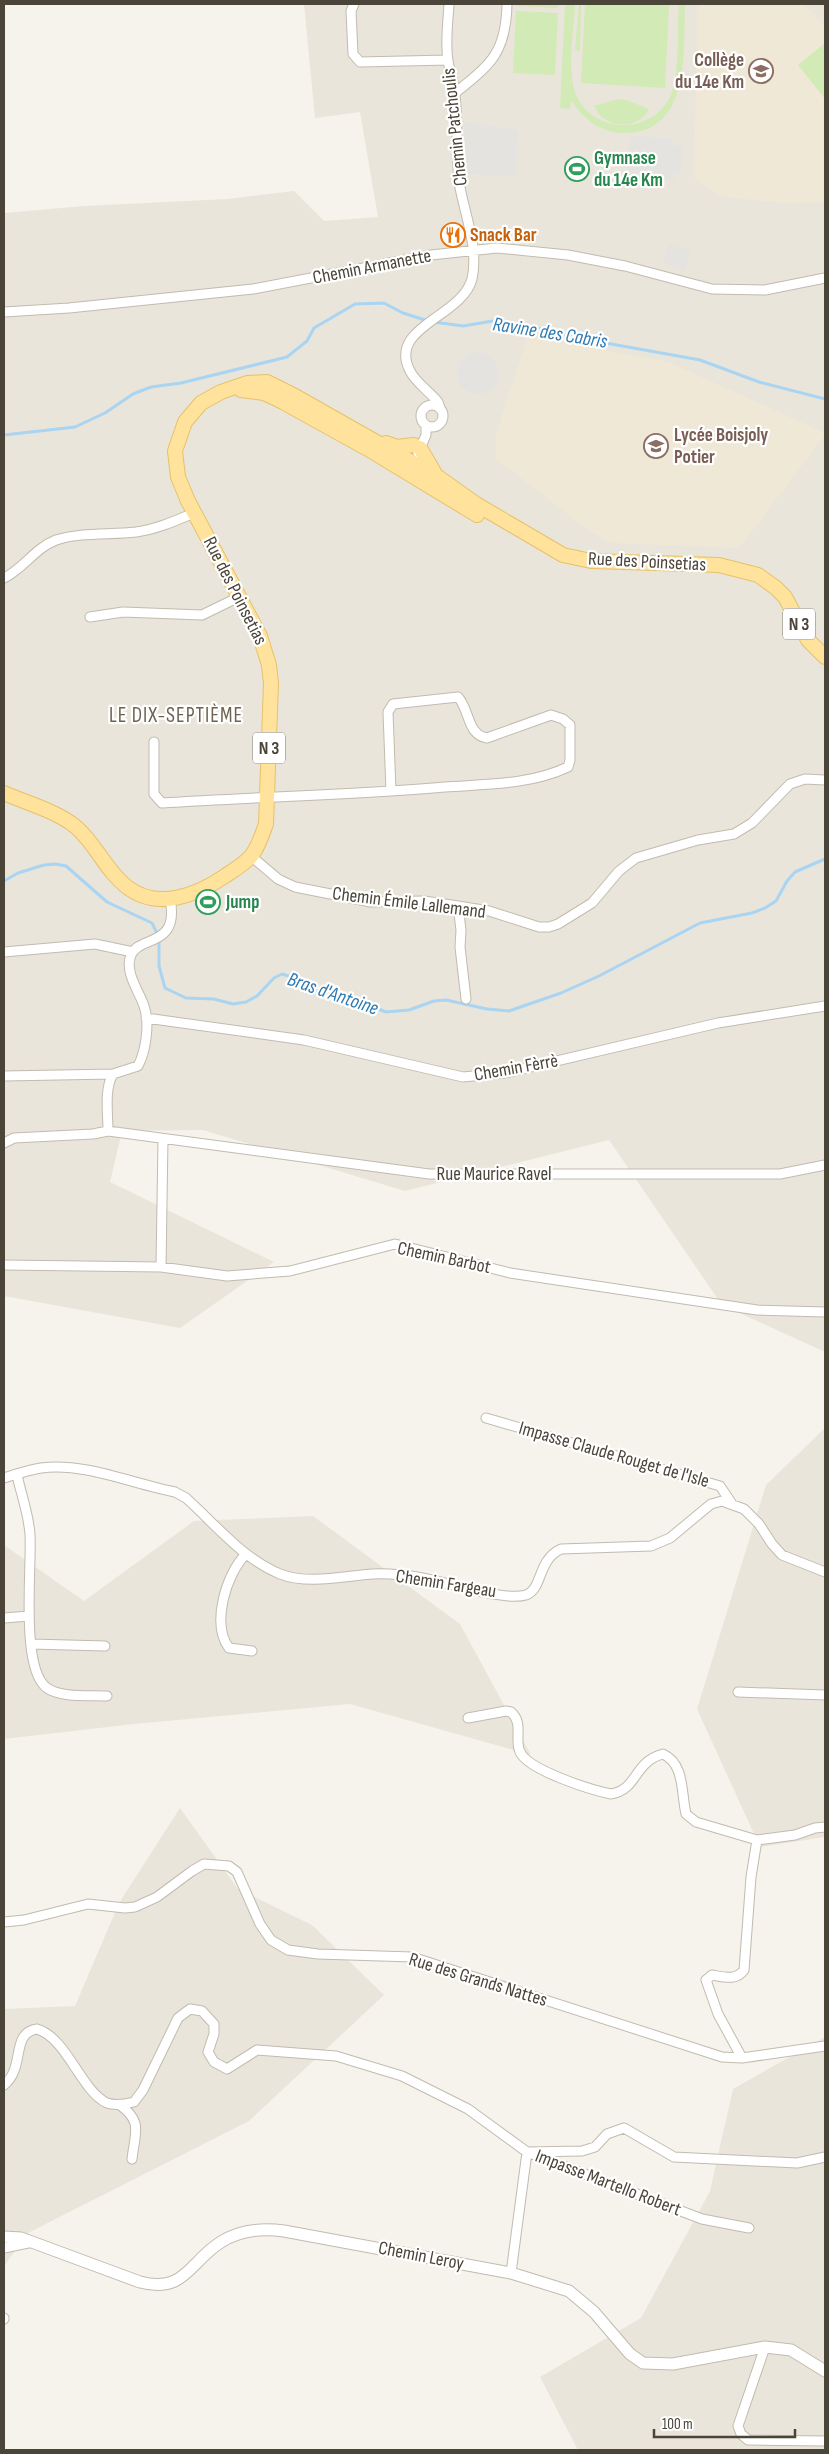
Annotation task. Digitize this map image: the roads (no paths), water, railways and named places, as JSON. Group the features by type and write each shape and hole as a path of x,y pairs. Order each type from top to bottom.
{"main road":[{"name":"Rue des Poinsetias","path":"4,793 74,826 117,878 129,889 148,897 170,899 190,895 210,885 251,856 260,842 266,824 271,682 269,665 260,636 194,513 178,477 175,451 185,422 201,402 247,383 267,382 409,466 554,560 592,570 750,572"},
{"path":"367,442 398,447 417,447 438,477"},
{"name":"Rue des Poinsetias","path":"409,466 438,477 476,504 563,556 590,561 719,565 750,572 767,580 785,597 808,640 825,657"}],"street":[{"path":"354,4 351,11 353,54 357,60 364,63 448,60"},
{"name":"Chemin Patchoulis","path":"421,385 406,363 409,344 417,330 464,297 472,280 473,250 459,181 455,93 448,60 449,4"},
{"path":"455,93 494,59 505,28 507,4"},
{"name":"Chemin Armanette","path":"4,312 70,308 253,289 430,255 503,248 568,255 625,266 712,289 765,290 825,278"},
{"path":"421,385 425,395 426,407 421,418 427,428"},
{"path":"421,385 438,402 443,412 443,420 438,426 427,428"},
{"path":"426,407 431,404 440,408"},
{"path":"409,466 427,428"},
{"path":"4,578 12,574 36,552 57,540 137,532 162,526 194,513"},
{"path":"90,617 123,612 202,615 239,597"},
{"path":"154,742 154,794 157,800 162,802 391,791 524,781 552,774 568,767 570,760 570,726 563,719 551,715 487,738 480,737 475,733 463,703 458,697 393,704 388,712 391,791"},
{"name":"Chemin Émile Lallemand","path":"251,856 278,879 295,887 371,902 424,901 489,911 539,927 558,924 592,903 620,871 636,858 698,840 734,834 752,823 790,784 805,779 825,780"},
{"path":"4,952 95,944 132,952 155,941 167,930 172,920 170,899"},
{"path":"458,906 462,930 460,947 466,999"},
{"path":"4,1076 113,1074 138,1066 142,1058 146,1018 145,1008 129,968 132,952"},
{"name":"Chemin Fèrrè","path":"146,1018 304,1040 450,1074 477,1077 505,1073 718,1023 825,1006"},
{"path":"108,1130 108,1088 113,1074"},
{"name":"Rue Maurice Ravel","path":"4,1142 14,1138 93,1134 108,1130 430,1174 780,1174 825,1165"},
{"path":"161,1268 163,1139"},
{"name":"Chemin Barbot","path":"4,1265 161,1268 227,1276 290,1271 395,1244 510,1273 757,1310 825,1312"},
{"name":"Impasse Claude Rouget de l'Isle","path":"486,1418 720,1486 732,1504"},
{"name":"Chemin Fargeau","path":"4,1478 41,1468 82,1469 175,1492 186,1498 246,1554 266,1568 292,1578 307,1579 377,1574 412,1576 474,1590 519,1596 529,1594 537,1584 545,1562 552,1553 561,1549 651,1546 670,1538 711,1504 722,1501 732,1504"},
{"path":"17,1474 30,1533 29,1616 31,1644 37,1676 48,1689 55,1693 107,1696"},
{"path":"732,1504 744,1509 759,1524 782,1555 825,1572"},
{"path":"246,1554 236,1564 228,1582 222,1606 221,1634 228,1648 252,1651"},
{"path":"4,1618 29,1616"},
{"path":"31,1644 105,1646"},
{"path":"738,1692 825,1695"},
{"path":"468,1718 506,1711 511,1712 517,1718 518,1747 529,1763 611,1794 625,1789 644,1763 654,1756 663,1754 675,1762 679,1771 685,1810 689,1817 696,1822 757,1840 795,1835 815,1828 825,1827"},
{"path":"742,2058 718,2014 706,1980 712,1975 731,1978 739,1976 744,1970 751,1877 757,1840"},
{"name":"Rue des Grands Nattes","path":"4,1922 24,1920 88,1904 125,1908 135,1907 157,1897 204,1864 228,1866 237,1872 260,1924 271,1940 288,1950 318,1954 412,1957 722,2057 742,2058 825,2046"},
{"path":"120,2105 134,2102 143,2090 178,2018 190,2009 202,2011 214,2024 214,2034 208,2052 214,2062 227,2069 257,2050 336,2056 402,2076 460,2105 527,2152 582,2151 595,2147 607,2134 624,2128 674,2158 797,2162 825,2157"},
{"path":"4,2085 16,2071 21,2040 28,2032 37,2029 53,2040 96,2094 107,2102 120,2105 132,2114 136,2120 132,2158"},
{"name":"Impasse Martello Robert","path":"511,2274 527,2152 702,2220 749,2228"},
{"name":"Chemin Leroy","path":"4,2237 14,2237 33,2242 140,2282 160,2285 179,2280 210,2250 224,2240 246,2232 264,2230 314,2236 511,2274 568,2291 594,2312 630,2354 643,2363 673,2364 765,2347 791,2350 825,2371"},
{"path":"4,2248 33,2242"},
{"path":"765,2347 738,2426 741,2434 748,2440 825,2441"}],"waterway":[{"name":"Ravine des Cabris","path":"4,435 75,427 105,413 133,394 151,387 181,383 287,357 307,341 314,328 355,304 384,303 403,313 428,321"},
{"name":"Ravine des Cabris","path":"434,322 463,326 493,321 526,325 578,338 700,360 759,382 825,399"},
{"name":"Bras d'Antoine","path":"4,881 18,873 44,865 66,866 107,902 152,923 159,937 159,966 165,988 186,998 214,999 233,1004 246,1002 257,996 274,978 282,974 298,979 321,993 342,999 359,1001 386,1012 409,1010 434,1001 446,1000 487,1009 509,1011 561,993 599,976 700,923 752,913 765,908 776,901 787,881 795,872 825,859"}],"place":[{"name":"Collège du 14e Km","path":"761,71"},
{"name":"Gymnase du 14e Km","path":"577,169"},
{"name":"Snack Bar","path":"453,235"},
{"name":"Lycée Boisjoly Potier","path":"656,446"},
{"name":"Jump","path":"208,902"}],"district":[{"name":"LE DIX-SEPTIÈME","path":"176,715"}]}
